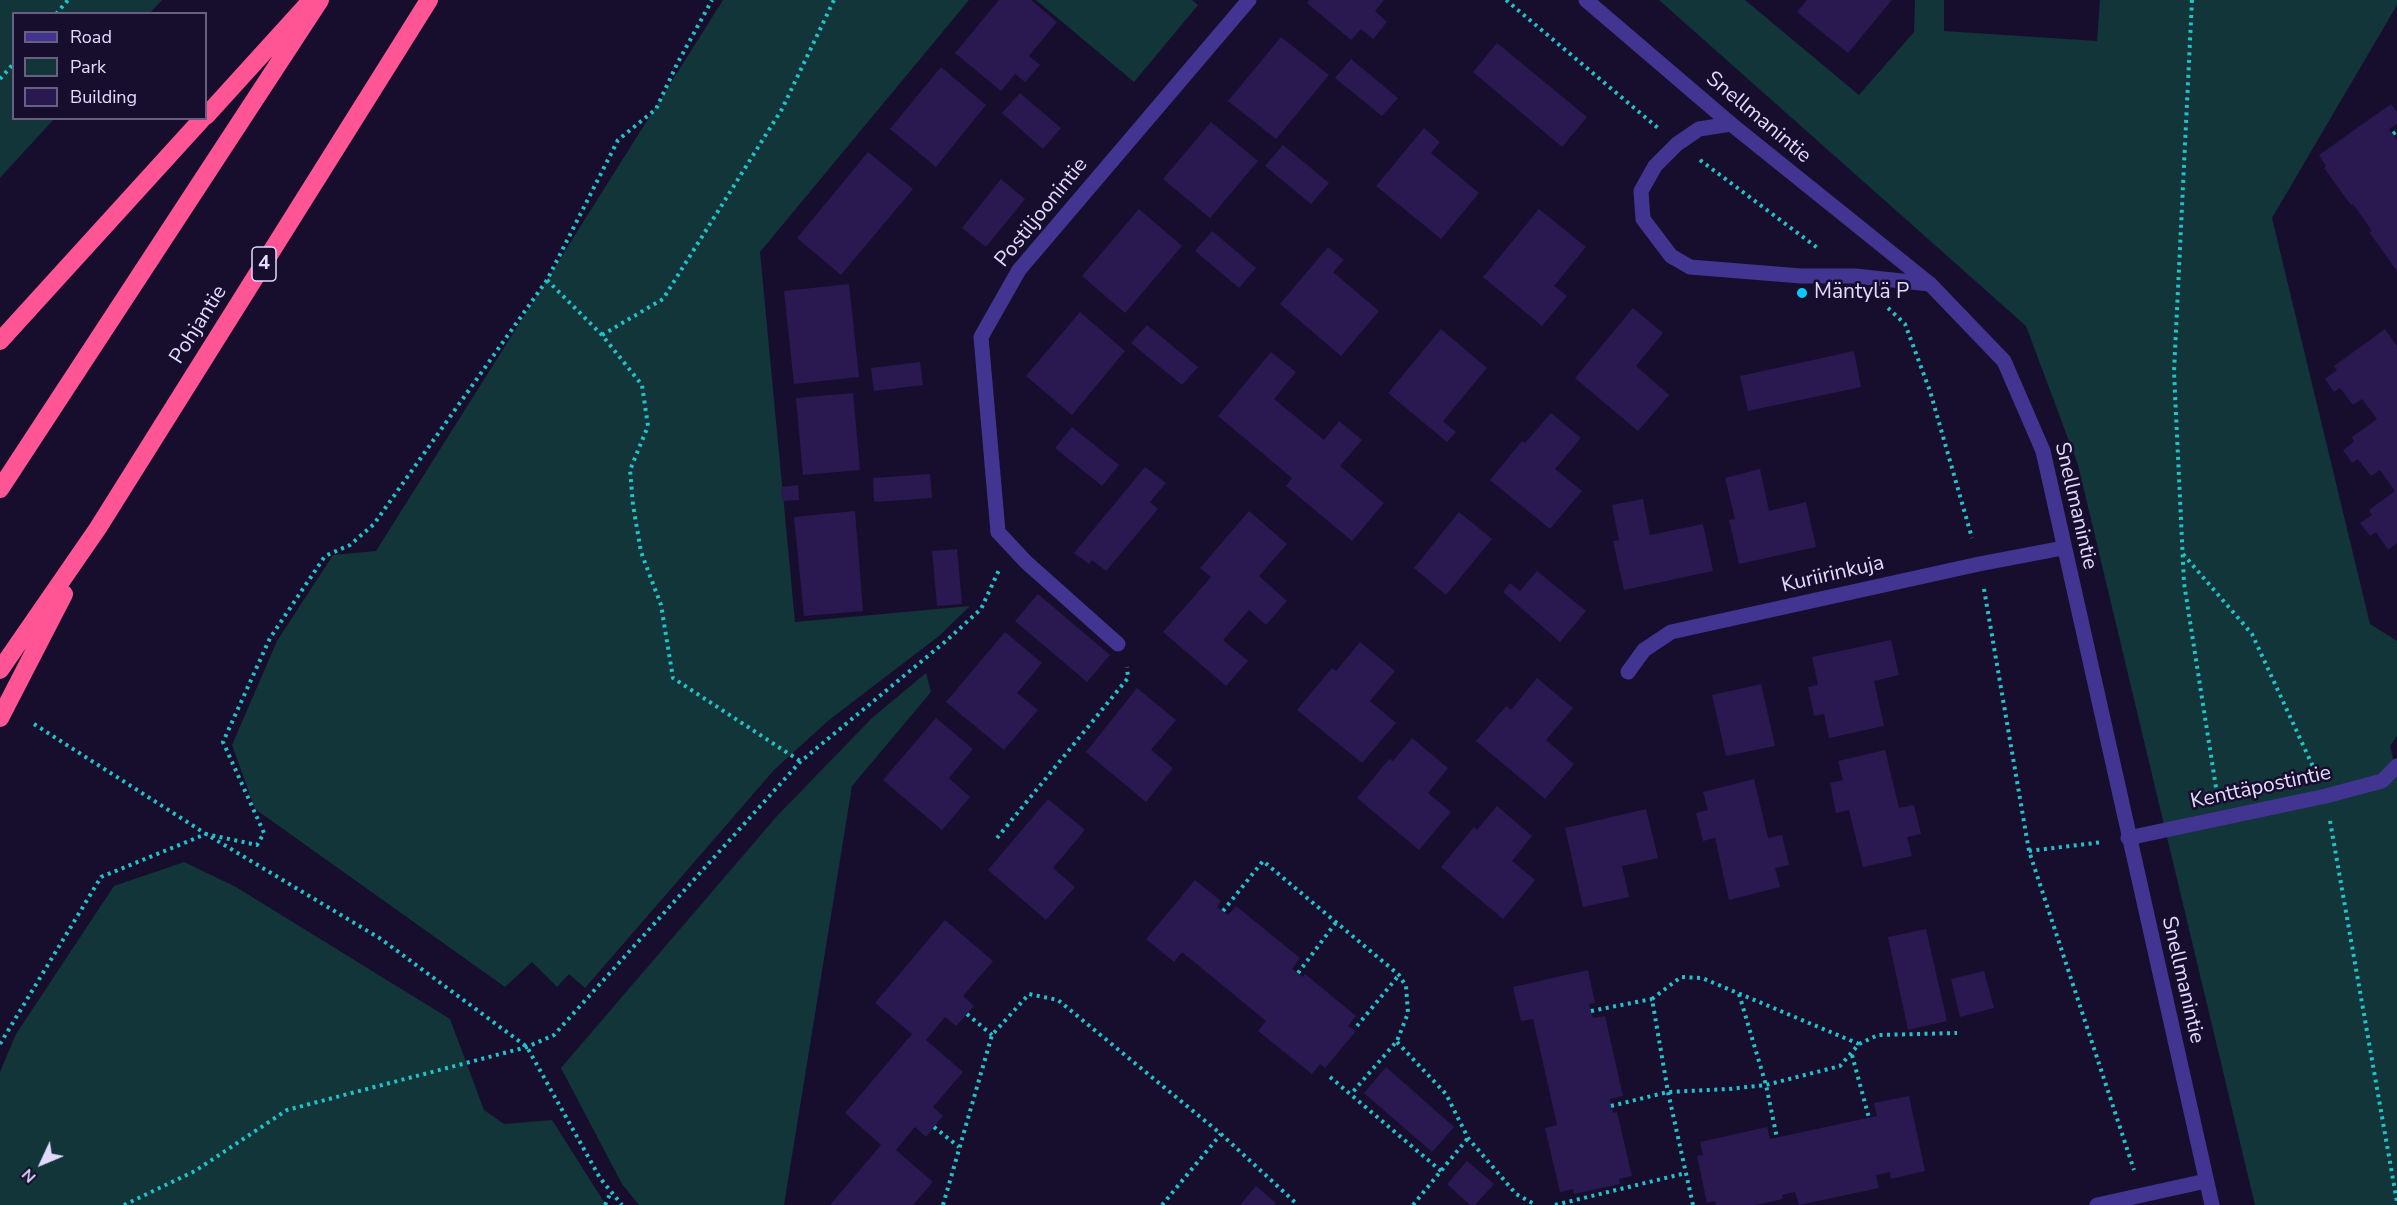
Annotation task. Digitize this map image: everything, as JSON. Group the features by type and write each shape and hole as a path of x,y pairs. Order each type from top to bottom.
{"highway":[{"path":"207,114 311,0"},
{"path":"0,489 320,0"},
{"name":"Pohjantie","path":"0,670 98,528 429,0"},
{"path":"0,341 201,120"},
{"path":"0,718 98,528"}],"street":[{"name":"Postiljoonintie","path":"998,532 981,337 1018,270 1249,0"},
{"name":"Snellmanintie","path":"1586,0 1731,124 1930,284 2004,361 2043,451 2212,1205"},
{"path":"1731,124 1699,129 1677,144 1655,166 1641,191 1643,219 1671,256 1690,267 1801,276 1855,276 1930,284"},
{"path":"998,532 1026,562 1118,644"},
{"name":"Kuriirinkuja","path":"1628,672 1644,650 1671,632 1979,564 2063,548"},
{"name":"Kenttäpostintie","path":"2128,838 2326,796 2382,781 2397,766"},
{"path":"2097,1205 2206,1181"}],"path":[{"path":"58,12 68,0"},
{"path":"0,1044 101,877 206,834 257,845 264,833 223,742 270,638 325,556 350,545 374,524 547,280 618,140 656,109 677,64 712,0"},
{"path":"602,335 663,299 782,109 834,0"},
{"path":"1506,0 1677,144 1855,276 1905,324 1930,391 1979,564 2029,851 2142,1195"},
{"path":"2192,0 2174,372 2184,583 2221,818"},
{"path":"0,79 12,65"},
{"path":"547,280 602,335 642,385 648,426 630,470 633,505 640,552 661,605 673,678 800,762"},
{"path":"124,1205 195,1171 287,1110 527,1047 554,1035 800,762 946,641 981,609 1004,560 998,532"},
{"path":"2183,554 2252,634 2326,796 2397,1202"},
{"path":"998,838 1128,678 1125,651 1118,644"},
{"path":"34,724 206,834 381,939 527,1047 600,1178 621,1205"},
{"path":"2029,851 2128,838"},
{"path":"1223,911 1263,861 1399,975 1406,986 1408,1013 1397,1041 1351,1094"},
{"path":"1298,973 1337,921"},
{"path":"1357,1026 1399,975"},
{"path":"1591,1011 1652,999 1681,977 1702,978 1859,1044"},
{"path":"1739,993 1766,1085 1778,1137"},
{"path":"942,1205 992,1035 1029,994 1058,999 1221,1134 1298,1205"},
{"path":"1652,999 1668,1092 1693,1205"},
{"path":"966,1014 992,1035"},
{"path":"1611,1106 1668,1092 1766,1085 1840,1066 1852,1055 1859,1044 1878,1035 1957,1032"},
{"path":"1397,1041 1446,1094 1468,1138 1516,1194 1536,1205"},
{"path":"1852,1055 1869,1118"},
{"path":"1330,1077 1441,1171"},
{"path":"934,1127 959,1147"},
{"path":"1162,1205 1221,1134"},
{"path":"1413,1205 1468,1138"},
{"path":"1555,1205 1686,1173"},
{"path":"605,1205 611,1191"}],"green space":[{"path":"0,0 162,0 151,12 12,12 12,120 53,120 0,178"},
{"path":"723,0 969,0 760,252 795,622 970,606 939,636 829,720 774,770 585,988 569,974 557,987 532,962 505,987 255,809 232,745 277,641 333,555 376,551"},
{"path":"1036,0 1192,0 1198,5 1134,82"},
{"path":"1659,0 1745,0 1859,95 1914,32 1915,0 1944,0 1944,31 2097,41 2100,0 2397,0 2397,5 2272,218 2370,624 2397,641 2397,736 2390,746 2397,775 2397,1205 2255,1205 2078,465 2026,326"},
{"path":"926,673 931,692 852,786 784,1205 639,1205 622,1184 561,1068 777,816 872,718"},
{"path":"184,862 236,887 450,1019 484,1110 504,1124 552,1120 606,1205 0,1205 0,1072 16,1034 114,886"}],"building":[{"path":"999,0 1031,0 1057,22 1029,56 1040,65 1025,82 1015,74 1001,91 955,53"},
{"path":"1309,0 1384,0 1375,11 1387,22 1373,39 1361,29 1351,40 1307,3"},
{"path":"1807,0 1892,0 1848,53 1797,12"},
{"path":"1281,37 1329,75 1276,139 1228,101"},
{"path":"1497,43 1587,117 1562,147 1473,72"},
{"path":"1351,59 1398,98 1382,116 1335,78"},
{"path":"941,67 986,105 936,167 890,129"},
{"path":"1020,93 1061,128 1043,149 1002,113"},
{"path":"2391,104 2397,112 2397,124 2389,129 2397,140 2397,271 2369,232 2372,231 2363,218 2324,168 2326,166 2319,155"},
{"path":"1211,122 1258,161 1210,218 1163,179"},
{"path":"1424,128 1440,142 1431,153 1479,193 1441,239 1376,186"},
{"path":"1283,145 1329,183 1311,204 1265,166"},
{"path":"868,152 913,189 841,275 797,238"},
{"path":"1001,179 1025,199 986,247 962,228"},
{"path":"1139,209 1182,246 1125,313 1082,276"},
{"path":"1539,209 1586,247 1554,286 1567,296 1542,326 1483,277"},
{"path":"1212,231 1256,268 1239,288 1195,251"},
{"path":"1328,247 1344,260 1333,272 1379,311 1341,356 1280,304"},
{"path":"849,284 859,377 794,384 784,291"},
{"path":"1633,308 1663,333 1636,366 1669,395 1638,431 1575,378"},
{"path":"1080,312 1125,351 1072,415 1026,376"},
{"path":"1147,325 1198,367 1182,385 1131,343"},
{"path":"1441,329 1487,368 1443,421 1456,432 1447,442 1388,393"},
{"path":"2385,329 2397,346 2397,543 2388,550 2376,532 2370,536 2360,523 2372,515 2369,510 2395,491 2380,470 2371,476 2358,459 2352,463 2343,450 2354,442 2352,437 2377,419 2362,399 2353,405 2340,388 2334,392 2325,379 2337,370 2334,366"},
{"path":"1854,351 1861,387 1748,411 1740,376"},
{"path":"1271,352 1296,372 1274,399 1324,440 1339,421 1362,440 1340,466 1384,503 1352,541 1286,486 1292,478 1218,416"},
{"path":"920,362 923,385 874,391 871,368"},
{"path":"853,393 860,470 803,475 796,398"},
{"path":"1551,413 1581,438 1555,469 1582,491 1550,529 1490,480 1522,441 1525,443"},
{"path":"1072,427 1119,465 1102,486 1055,448"},
{"path":"1145,467 1166,483 1150,502 1158,509 1106,571 1092,560 1089,564 1074,553"},
{"path":"1760,469 1769,511 1806,502 1816,547 1739,564 1729,520 1735,519 1725,478"},
{"path":"930,474 932,498 874,502 873,478"},
{"path":"798,485 799,500 782,501 781,487"},
{"path":"1643,499 1650,535 1703,524 1713,571 1624,590 1613,541 1619,540 1612,505"},
{"path":"855,511 863,611 804,616 794,517"},
{"path":"1249,511 1287,544 1259,576 1287,601 1266,625 1249,610 1223,640 1248,661 1226,686 1163,632 1211,577 1200,568"},
{"path":"1459,512 1492,539 1446,595 1414,568"},
{"path":"957,549 962,604 937,606 932,551"},
{"path":"1537,571 1586,611 1560,642 1503,592 1510,583 1520,591"},
{"path":"1038,594 1110,655 1087,682 1015,621"},
{"path":"1005,632 1042,663 1017,693 1038,710 1004,750 946,702"},
{"path":"1891,640 1899,675 1874,681 1884,726 1829,738 1824,714 1814,716 1808,687 1818,685 1812,657"},
{"path":"1360,642 1395,671 1370,701 1396,723 1362,763 1297,710 1332,668 1336,671"},
{"path":"1537,678 1573,708 1546,740 1574,764 1545,799 1476,741 1506,706 1511,710"},
{"path":"1761,684 1775,746 1726,756 1712,695"},
{"path":"1137,688 1176,720 1151,750 1173,768 1146,802 1086,752"},
{"path":"936,718 973,749 949,778 970,797 942,830 883,780"},
{"path":"1412,738 1448,768 1428,793 1451,812 1419,850 1357,798 1389,759 1393,761"},
{"path":"1885,750 1899,808 1914,805 1921,834 1907,837 1912,856 1863,867 1849,810 1836,813 1830,783 1843,780 1838,761"},
{"path":"1754,779 1768,838 1782,835 1789,865 1775,868 1780,887 1729,900 1715,838 1703,841 1696,813 1708,810 1703,792"},
{"path":"1048,799 1085,830 1053,868 1075,887 1046,920 988,870"},
{"path":"1497,806 1532,836 1512,861 1535,880 1503,919 1441,867 1474,827 1477,830"},
{"path":"1646,809 1658,858 1622,866 1629,897 1583,907 1565,828"},
{"path":"1195,880 1221,901 1217,907 1228,915 1236,906 1300,958 1292,969 1303,977 1305,974 1356,1016 1348,1026 1356,1031 1325,1068 1320,1064 1312,1074 1258,1031 1266,1021 1182,952 1174,962 1146,939"},
{"path":"945,920 993,961 963,996 974,1006 956,1026 945,1017 926,1040 963,1072 933,1107 943,1116 926,1137 915,1127 896,1150 933,1182 913,1205 830,1205 881,1145 845,1113 912,1034 875,1003"},
{"path":"1926,929 1947,1021 1908,1030 1888,937"},
{"path":"1588,970 1595,1003 1589,1004 1593,1018 1605,1016 1623,1096 1610,1099 1613,1113 1617,1112 1632,1176 1619,1179 1620,1184 1574,1194 1573,1189 1560,1192 1545,1128 1557,1125 1533,1019 1521,1021 1513,987"},
{"path":"1984,971 1994,1008 1960,1017 1951,979"},
{"path":"1386,1067 1454,1127 1432,1152 1364,1093"},
{"path":"1909,1096 1925,1171 1891,1179 1890,1172 1876,1175 1879,1188 1799,1205 1795,1192 1782,1195 1783,1199 1755,1205 1716,1205 1715,1201 1707,1203 1697,1156 1703,1155 1700,1142 1767,1127 1770,1139 1877,1116 1874,1103"},
{"path":"1467,1161 1494,1184 1475,1205 1470,1205 1447,1184"},
{"path":"1256,1186 1276,1203 1274,1205 1240,1205"}],"place":[{"name":"Mäntylä P","path":"1802,293"}]}
